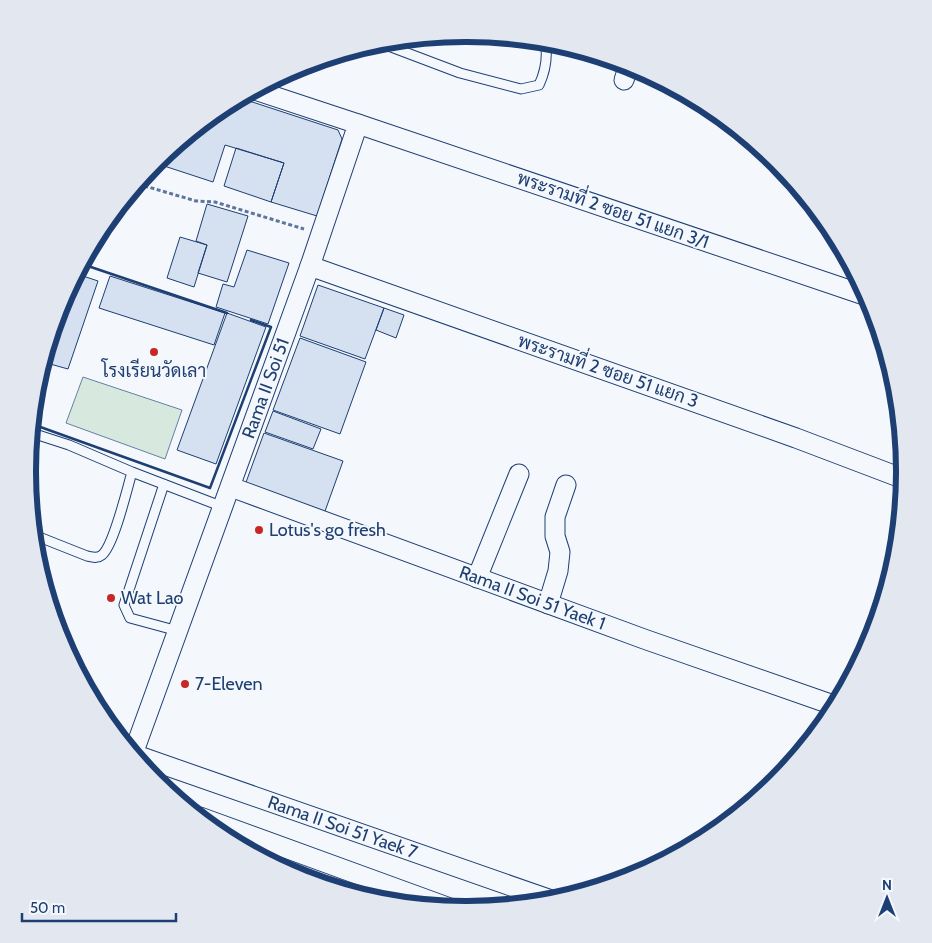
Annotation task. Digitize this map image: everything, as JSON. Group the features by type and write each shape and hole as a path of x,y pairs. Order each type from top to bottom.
{"street":[{"path":"263,93 358,124"},
{"name":"Rama II Soi 51","path":"136,746 310,266 358,124"},
{"name":"พระรามที่ 2 ซอย 51 แยก 3/1","path":"358,124 856,292"},
{"name":"พระรามที่ 2 ซอย 51 แยก 3","path":"310,266 787,434 896,476"},
{"path":"478,578 519,474"},
{"path":"548,604 558,572 560,552 555,536 555,517 566,485"},
{"name":"Rama II Soi 51 Yaek 1","path":"231,487 548,604 827,703"},
{"name":"Rama II Soi 51 Yaek 7","path":"147,759 537,895"},
{"path":"221,825 426,899"}],"lane":[{"path":"394,48 460,73 521,89 539,84 545,73 547,49"},
{"path":"38,435 224,506"},
{"path":"42,538 87,556 96,558 104,554 112,539 132,472"},
{"path":"164,484 124,605 130,618 179,631"}],"path":[{"path":"145,186 196,201 215,202 321,234"}],"shaded area":[{"path":"83,377 182,410 165,459 66,423"}],"building":[{"path":"248,101 338,130 342,139 317,216 271,202 284,163 225,145 213,182 164,166 204,131"},
{"path":"236,148 284,163 271,202 224,186"},
{"path":"207,204 248,216 227,282 198,273 207,245 196,241"},
{"path":"180,237 207,245 194,287 167,278"},
{"path":"247,250 289,263 268,324 216,307 223,284 234,287"},
{"path":"84,276 98,281 68,369 50,364 59,333"},
{"path":"110,276 225,313 214,345 99,308"},
{"path":"318,285 384,308 365,359 300,336"},
{"path":"384,308 404,315 396,338 376,330"},
{"path":"227,313 266,327 216,464 177,450"},
{"path":"300,338 366,362 340,434 273,410"},
{"path":"273,411 321,429 313,449 265,432"},
{"path":"264,433 343,461 324,514 245,485"}],"wall":[{"path":"89,266 227,313"},
{"path":"39,426 210,488 271,327 251,320"}],"place":[{"name":"โรงเรียนวัดเลา","path":"154,352"},
{"name":"Lotus's go fresh","path":"259,530"},
{"name":"Wat Lao","path":"111,598"},
{"name":"7-Eleven","path":"185,684"}]}
